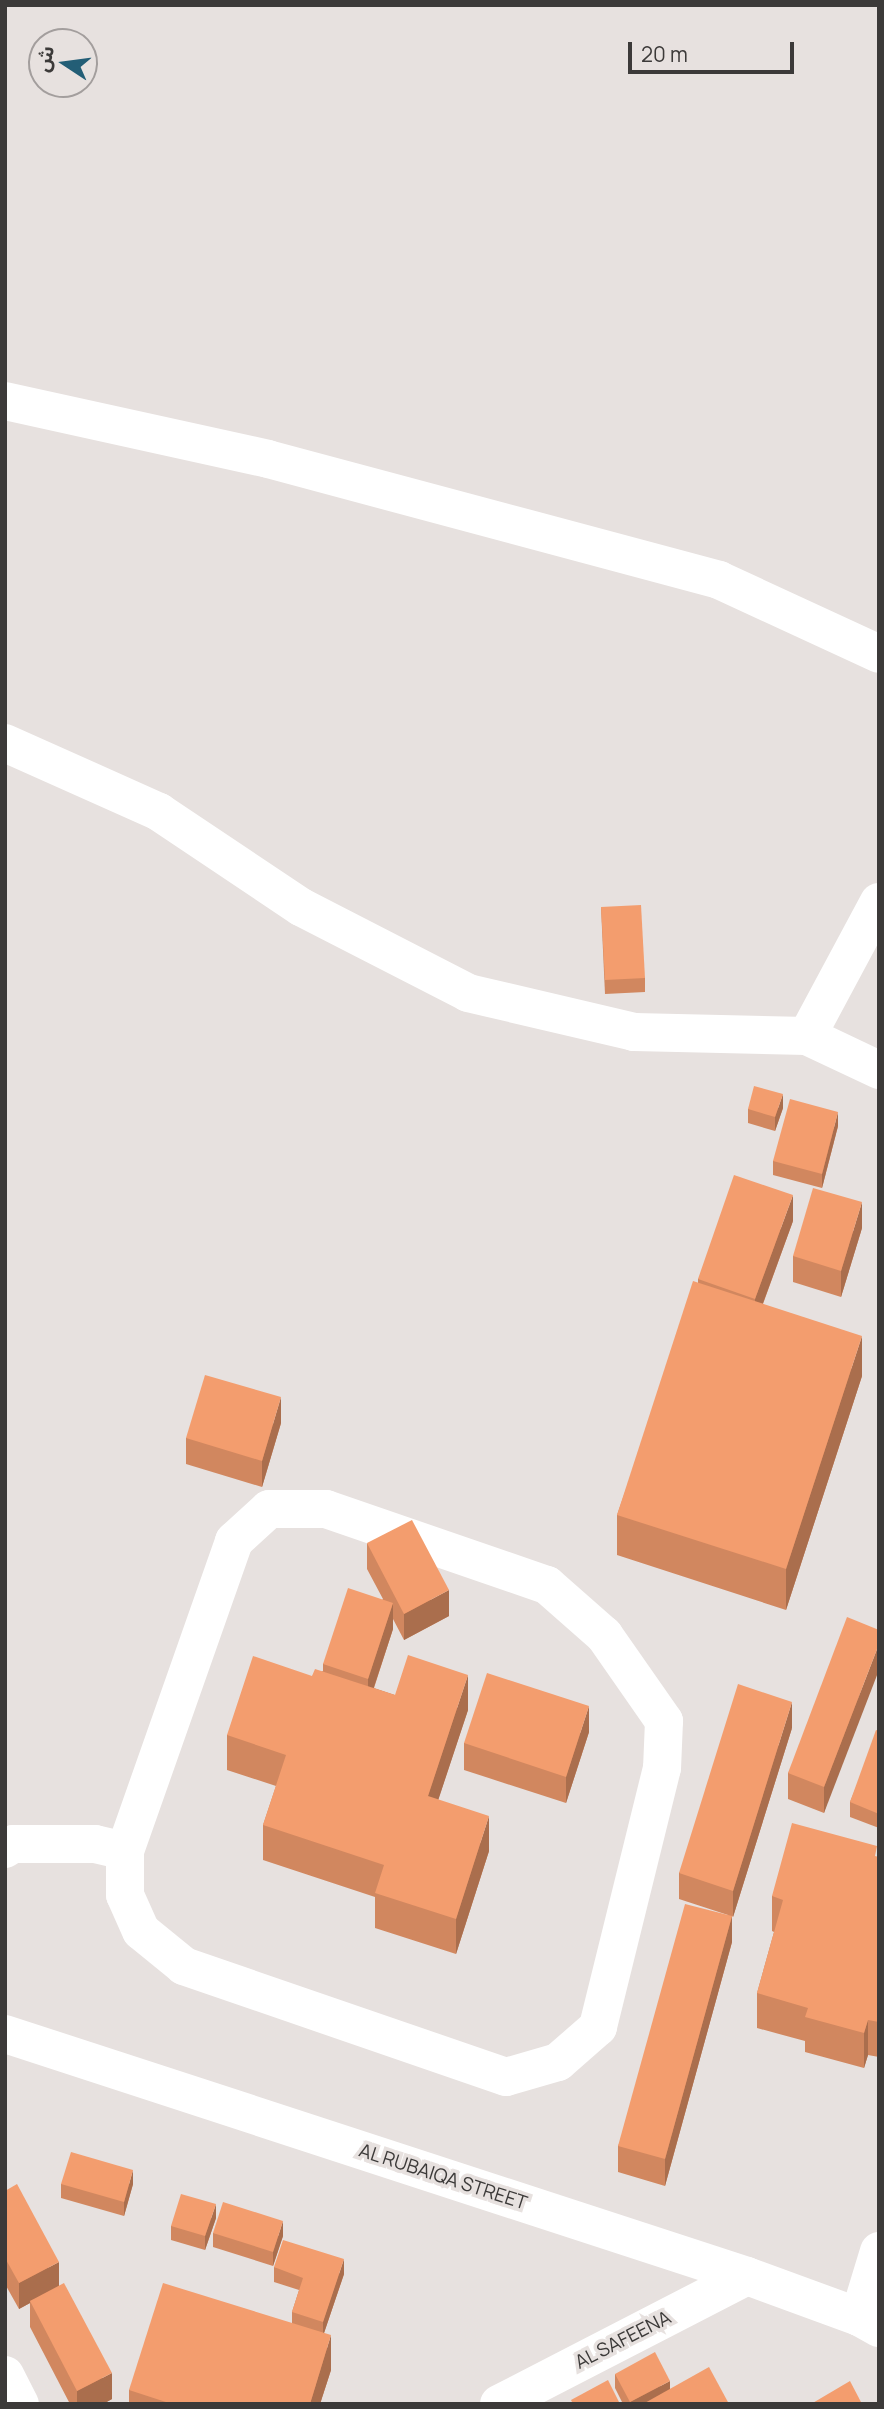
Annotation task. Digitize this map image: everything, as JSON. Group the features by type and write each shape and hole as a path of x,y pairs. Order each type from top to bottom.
{"street":[{"path":"5,401 268,459 719,580 879,654"},
{"path":"5,743 159,812 301,907 468,993 634,1032 807,1036 879,1070"},
{"path":"807,1036 879,902"},
{"path":"269,1509 327,1509 547,1585 604,1635 664,1721 662,1768 598,2027 558,2062 506,2077 184,1966 141,1931 125,1895 125,1851 234,1541 269,1509"},
{"path":"5,1849 13,1844 95,1844 125,1851"},
{"name":"AL RUBAIQA STREET","path":"5,2034 747,2276 869,2322"},
{"path":"869,2322 879,2251"},
{"name":"AL SAFEENA","path":"499,2404 747,2276"},
{"path":"5,2375 20,2404"}],"building":[{"path":"641,905 645,978 605,980 601,907"},
{"path":"754,1086 783,1094 775,1117 748,1109"},
{"path":"790,1099 838,1112 822,1174 773,1161"},
{"path":"734,1175 793,1195 755,1299 698,1279"},
{"path":"813,1188 862,1202 841,1271 793,1256"},
{"path":"693,1281 862,1336 786,1569 617,1515"},
{"path":"205,1375 281,1397 262,1461 186,1438"},
{"path":"412,1520 449,1590 404,1614 367,1543"},
{"path":"348,1588 393,1603 368,1679 323,1664"},
{"path":"847,1617 879,1630 879,1644 824,1787 788,1773"},
{"path":"408,1655 468,1675 428,1796 489,1816 456,1919 375,1893 384,1865 263,1825 286,1755 227,1735 253,1656 312,1676 315,1669 395,1695"},
{"path":"487,1673 589,1706 566,1777 464,1743"},
{"path":"738,1684 792,1702 733,1891 679,1873"},
{"path":"876,1730 879,1731 879,1814 850,1802"},
{"path":"792,1823 877,1846 875,1856 879,1857 879,2022 868,2020 864,2033 805,2017 808,2008 757,1993 783,1900 772,1896"},
{"path":"685,1904 732,1916 665,2159 618,2146"},
{"path":"71,2152 133,2170 124,2202 61,2184"},
{"path":"17,2184 59,2262 19,2283 5,2258 5,2191"},
{"path":"181,2194 216,2204 205,2236 171,2226"},
{"path":"223,2202 283,2221 273,2252 213,2233"},
{"path":"283,2240 344,2259 323,2322 292,2312 303,2278 274,2267"},
{"path":"64,2283 112,2373 77,2391 30,2301"},
{"path":"163,2283 331,2335 310,2404 172,2404 129,2390"},
{"path":"655,2352 670,2381 630,2402 615,2374"},
{"path":"709,2367 729,2404 643,2404"},
{"path":"608,2380 620,2404 573,2404 571,2400"},
{"path":"850,2381 862,2404 811,2404"}]}
